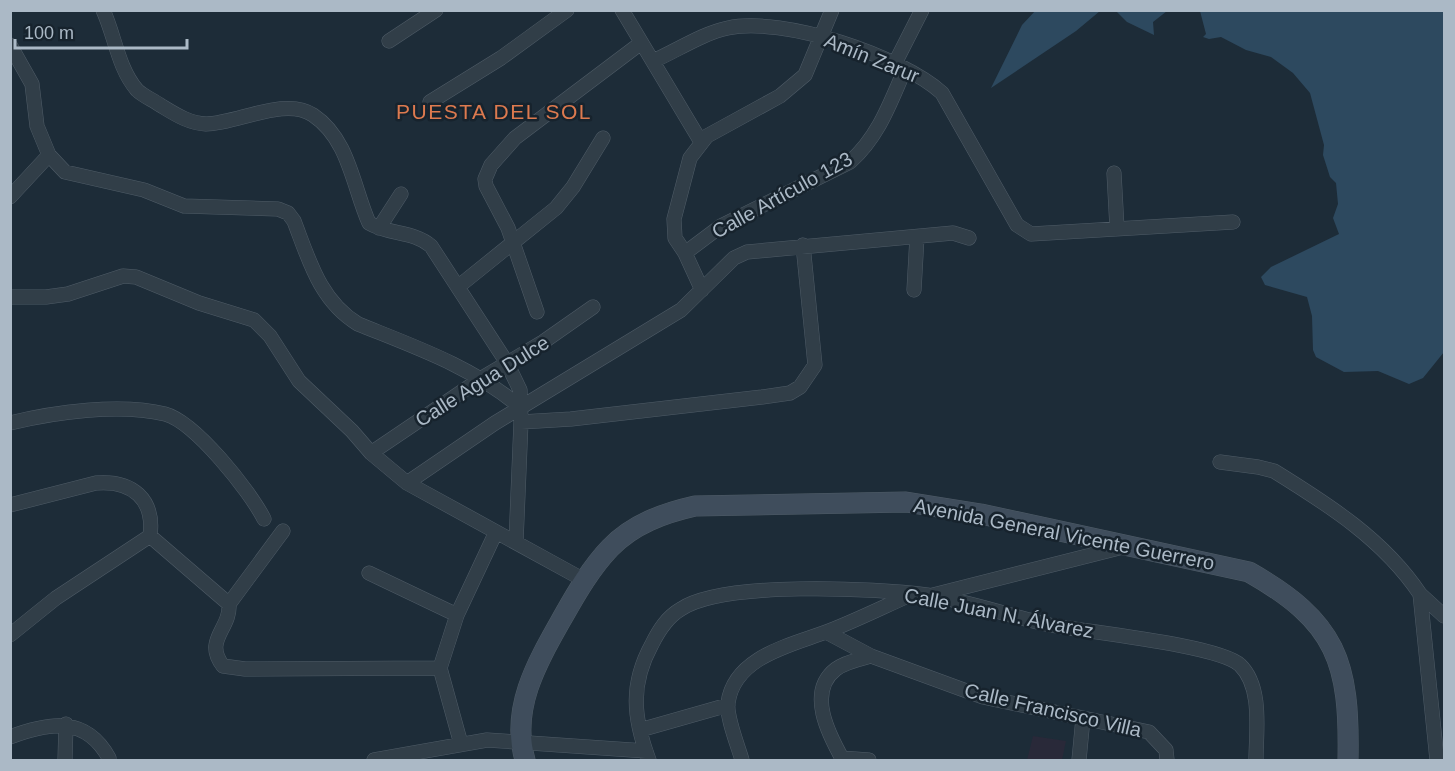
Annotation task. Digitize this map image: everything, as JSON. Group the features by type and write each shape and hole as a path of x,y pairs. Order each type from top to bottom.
{"street":[{"path":"103,10 119,58 138,91 183,120 206,124 286,108 300,109 312,114 325,126 345,154 369,223 379,228 425,240 459,286 507,363 520,390 521,422 516,542"},
{"path":"430,102 501,58 567,10"},
{"path":"622,10 701,142"},
{"path":"702,290 686,253 675,238 674,219 690,158 707,136 780,96 805,75 832,10"},
{"name":"Calle Artículo 123","path":"686,253 721,226 850,162 867,147 877,132 922,10"},
{"path":"388,41 436,11"},
{"name":"Amín Zarur","path":"653,61 725,28 746,25 822,37 900,66 925,78 942,93 1017,225 1023,231 1031,234 1117,228"},
{"path":"537,312 513,241 486,186 485,178 491,165 515,138 641,43"},
{"path":"10,45 32,84 37,126 49,155 65,172 144,190 184,206 279,209 288,213 294,220 322,289 342,315 357,324 461,366 482,378 520,407"},
{"path":"459,286 556,208 573,187 603,138"},
{"path":"10,197 49,155"},
{"path":"1114,173 1117,228 1233,222"},
{"path":"379,228 401,194"},
{"path":"407,483 520,407 681,310 734,258 747,252 803,245 953,233 969,238"},
{"path":"914,290 917,237"},
{"path":"521,422 583,418 790,393 800,387 815,364 803,245"},
{"path":"10,297 46,297 68,294 123,276 136,277 199,303 254,320 270,336 299,381 352,430 371,453 407,483 584,580"},
{"name":"Calle Agua Dulce","path":"371,453 482,378 543,342 593,308"},
{"path":"10,423 91,411 165,414 186,426 236,474 264,519"},
{"path":"1220,462 1274,471 1299,487 1373,540 1395,559 1420,594 1444,616"},
{"path":"10,505 96,483 111,482 125,486 147,504 152,514 150,536"},
{"name":"Avenida General Vicente Guerrero","path":"525,760 519,741 522,705 534,668 584,580 611,547 636,528 661,514 695,506 906,502 981,514 1249,572 1284,592 1312,617 1341,669 1349,714 1348,760"},
{"path":"283,531 229,604 230,613 216,639 216,656 224,666 235,669 440,668"},
{"path":"461,744 440,668 457,615 495,532"},
{"path":"150,536 229,604"},
{"path":"10,635 56,598 150,536"},
{"path":"929,596 1128,546"},
{"path":"369,573 457,615"},
{"name":"Calle Juan N. Álvarez","path":"647,756 636,710 636,687 640,666 662,626 680,609 723,595 835,588 929,596 1050,625 1199,650 1239,664 1248,676 1255,694 1256,760"},
{"path":"742,760 728,705 733,684 743,672 796,640 826,632 913,594"},
{"path":"1420,594 1437,760"},
{"name":"Calle Francisco Villa","path":"826,632 871,656 983,697 1149,732 1166,750 1167,760"},
{"path":"869,760 842,759 820,706 824,683 836,669 871,656"},
{"path":"640,730 728,705"},
{"path":"1079,760 1083,718"},
{"path":"66,724 66,760"},
{"path":"10,737 39,727 66,724 100,742 109,758"},
{"path":"374,760 487,740 519,741 647,756"}],"shaded area":[{"path":"1036,10 1100,11 1076,31 991,88 1022,25"},
{"path":"1116,11 1167,11 1153,22 1154,35 1127,22"},
{"path":"1200,11 1444,11 1444,352 1423,378 1409,384 1378,371 1344,372 1316,357 1313,350 1312,316 1307,297 1265,285 1261,277 1271,267 1339,234 1333,218 1338,204 1336,183 1330,177 1323,155 1324,145 1310,93 1293,73 1271,57 1246,50 1221,37 1209,39 1203,37 1206,34"},
{"path":"1033,736 1066,741 1062,760 1027,760"}],"district":[{"name":"PUESTA DEL SOL","path":"494,111"}]}
